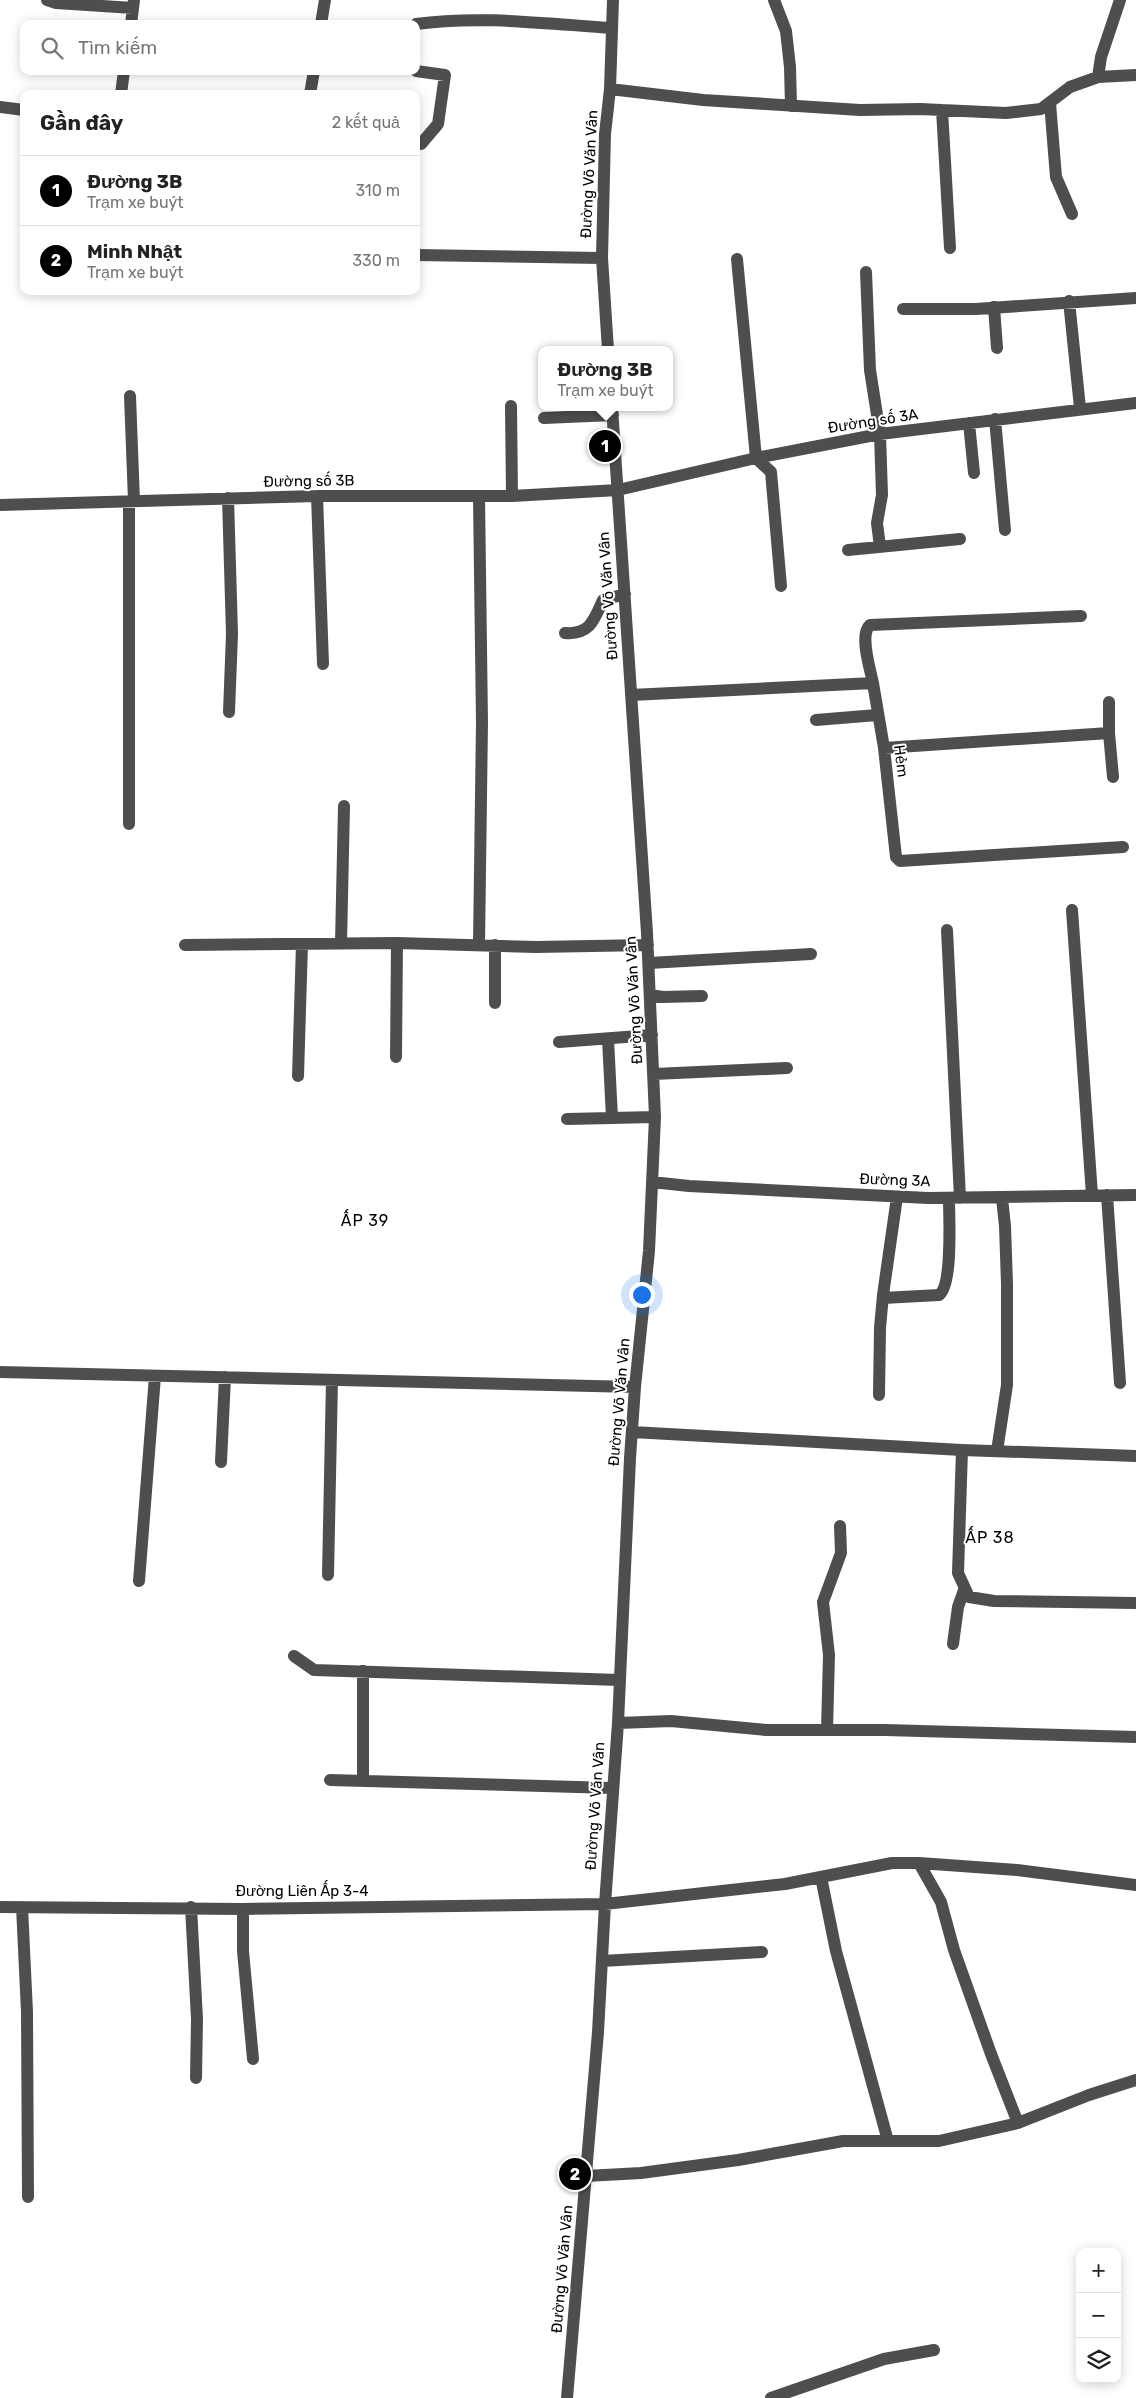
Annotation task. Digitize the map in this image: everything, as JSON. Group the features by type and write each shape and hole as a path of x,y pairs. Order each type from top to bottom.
{"street":[{"path":"47,0 56,3 133,4 131,20"},
{"path":"322,20 325,0"},
{"name":"Đường Võ Văn Vân","path":"608,346 602,258 605,134 610,89 613,0"},
{"path":"774,0 786,31 790,67 791,106"},
{"path":"1098,77 1101,58 1120,0"},
{"path":"420,23 438,21 612,28"},
{"path":"420,72 445,75 438,124 420,144"},
{"path":"122,90 123,75"},
{"path":"311,90 313,75"},
{"path":"610,89 703,100 791,106 860,110 942,110 1006,114 1041,109 1070,87 1098,77 1136,75"},
{"path":"1050,103 1056,178 1072,214"},
{"path":"0,107 20,110"},
{"path":"942,110 950,248"},
{"path":"420,255 602,258"},
{"path":"737,259 756,458 771,472 781,586"},
{"path":"866,272 870,370 880,434 882,495 877,523 880,547"},
{"path":"903,309 938,310 1136,298"},
{"path":"1069,301 1080,408"},
{"path":"994,307 997,348"},
{"path":"129,824 132,501 130,396"},
{"name":"Đường số 3A","path":"618,490 756,458 880,434 1136,402"},
{"path":"511,406 512,496"},
{"path":"544,418 612,411"},
{"name":"Đường Võ Văn Vân","path":"568,2398 602,1961 604,1904 618,1722 632,1432 649,1251 655,1117 648,945 612,411"},
{"path":"994,419 1005,530"},
{"path":"970,422 974,473"},
{"name":"Đường số 3B","path":"0,505 317,496 479,497 618,490"},
{"path":"317,496 322,664"},
{"path":"479,497 482,722 479,945"},
{"path":"228,498 232,625 229,712"},
{"path":"848,550 960,540"},
{"path":"565,633 577,634 592,624 603,600 625,594"},
{"name":"Hẻm","path":"1081,616 870,625 866,628 864,636 884,748 896,857 900,861 1123,847"},
{"path":"631,695 873,682"},
{"path":"1109,702 1109,734 1113,777"},
{"path":"816,720 877,715"},
{"path":"884,748 1109,734"},
{"path":"341,944 344,806"},
{"path":"1072,910 1092,1195"},
{"path":"883,1298 939,1295 944,1291 947,1274 954,1198 947,930"},
{"path":"396,1057 397,943"},
{"path":"185,945 397,943 648,945"},
{"path":"298,1076 302,944"},
{"path":"495,945 495,1003"},
{"path":"649,962 811,954"},
{"path":"650,995 663,997 702,996"},
{"path":"559,1042 652,1036"},
{"path":"608,1038 612,1118"},
{"path":"654,1074 787,1068"},
{"path":"567,1119 655,1117"},
{"name":"Đường 3A","path":"652,1182 689,1186 897,1197 1136,1196"},
{"path":"1107,1195 1120,1383"},
{"path":"879,1395 880,1328 897,1197"},
{"path":"997,1451 1007,1386 1006,1226 1002,1198"},
{"path":"0,1372 635,1387"},
{"path":"139,1581 155,1376"},
{"path":"221,1462 225,1377"},
{"path":"328,1575 332,1380"},
{"path":"632,1432 962,1450 1136,1456"},
{"path":"962,1450 958,1574 969,1598 994,1601 1136,1603"},
{"path":"827,1730 829,1655 823,1602 841,1553 840,1526"},
{"path":"953,1644 958,1607 964,1590"},
{"path":"294,1656 314,1670 619,1680"},
{"path":"363,1781 364,1671"},
{"path":"618,1722 671,1721 766,1730 1136,1737"},
{"path":"330,1780 612,1788"},
{"name":"Đường Liên Ấp 3-4","path":"0,1907 191,1906 243,1909 604,1904 785,1884 892,1863 919,1863 1017,1870 1136,1885"},
{"path":"919,1863 941,1902 960,1968 1018,2123"},
{"path":"821,1877 836,1951 888,2141"},
{"path":"191,1906 197,2019 196,2078"},
{"path":"22,1907 28,2012 28,2197"},
{"path":"243,1909 243,1951 252,2059"},
{"path":"602,1961 762,1952"},
{"path":"586,2176 641,2174 738,2160 843,2141 939,2141 1018,2123 1089,2094 1136,2080"},
{"path":"771,2398 884,2359 934,2350"}],"place":[{"name":"Đường 3B","path":"605,446"},
{"name":"Minh Nhật","path":"575,2174"}],"district":[{"name":"ẤP 39","path":"365,1220"},
{"name":"ẤP 38","path":"990,1537"}]}
